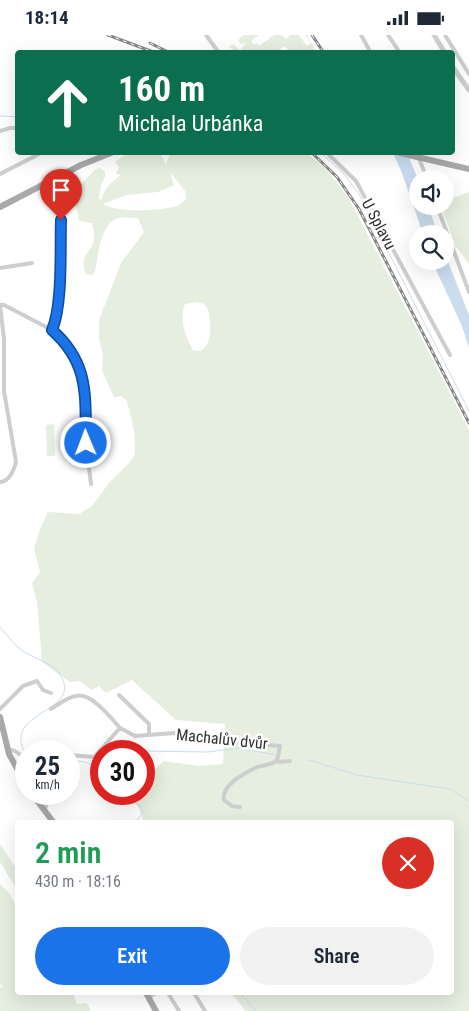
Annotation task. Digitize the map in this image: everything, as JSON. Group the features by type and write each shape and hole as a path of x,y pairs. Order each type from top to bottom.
{"main road":[{"path":"0,207 81,165 106,155"},
{"path":"409,155 469,169"},
{"path":"0,718 7,749 15,767"},
{"path":"40,805 52,820"},
{"path":"148,995 156,1011"}],"street":[{"path":"206,35 217,50"},
{"path":"361,35 369,50"},
{"path":"388,35 398,50"},
{"path":"434,35 443,50"},
{"path":"445,35 454,50"},
{"path":"455,51 469,74"},
{"path":"455,70 469,90"},
{"path":"0,131 10,127 15,128"},
{"path":"29,155 30,159"},
{"path":"0,174 37,155"},
{"name":"U Splavu","path":"329,155 356,181 450,355"},
{"path":"418,155 423,170"},
{"path":"440,215 469,292"},
{"path":"52,330 56,322 59,290 61,220"},
{"path":"0,268 32,263"},
{"path":"2,482 9,478 16,462 3,368 4,339 0,305 4,305 52,330 65,342 75,357 85,389 86,443 90,484"},
{"path":"36,674 37,681 43,689 51,693"},
{"path":"0,709 23,686 37,681"},
{"name":"Machalův dvůr","path":"51,709 74,696 82,695 98,705 120,728 135,737 174,733 220,741 280,745 277,760"},
{"path":"119,695 149,725 149,735"},
{"path":"80,756 94,757 120,728"},
{"path":"7,749 15,751"},
{"name":"Machalův dvůr","path":"240,807 232,806 224,800 223,794 226,787 258,767 277,760 279,762 290,761"},
{"path":"44,810 47,805"},
{"path":"169,995 179,1011"},
{"path":"195,995 205,1011"}],"green space":[{"path":"244,35 259,35 251,41 254,45 257,43 259,46 274,35 282,35 286,39 290,35 299,35 307,46 311,43 305,35 307,35 315,50 288,50 285,46 280,50 240,50 246,43 241,44 238,40"},
{"path":"233,44 240,50 232,50 229,46"},
{"path":"130,155 161,155 166,165 169,155 309,155 326,169 348,197 469,430 469,1011 246,1011 233,995 454,995 454,820 143,820 136,805 155,805 155,769 164,761 199,766 223,764 225,724 176,720 132,680 106,693 99,686 91,690 80,681 70,682 42,662 37,602 32,583 40,572 34,549 40,529 48,512 79,514 92,506 109,483 130,462 135,454 134,430 127,401 121,396 114,397 102,371 103,354 99,338 99,320 121,263 144,232 138,218 114,220 109,224 103,236 95,272 92,275 86,274 84,258 93,244 94,233 92,223 79,221 75,190 96,169 100,168 105,172 99,198 101,200 104,192 121,175 116,174 119,167 115,162 123,156","holes":["170,172 185,191 186,199 175,207 148,210 118,209 103,204 127,195 158,192 174,185","197,302 204,304 208,309 210,324 208,341 205,348 200,351 193,350 185,334 183,322 185,304"]},
{"path":"469,192 469,264 455,245 454,225 448,225 444,215 454,215 454,198"},
{"path":"54,424 55,456 47,456 46,425"},
{"path":"0,844 15,867 15,887 0,862"},
{"path":"0,884 9,893 15,904 15,995 74,995 77,1004 86,1003 90,1011 0,1011 0,987 4,988 0,984"}],"water":[{"path":"394,155 408,155 414,170 409,170 409,193"},
{"path":"416,215 431,215 435,225 420,225"},
{"path":"436,270 451,270 469,315 469,348 462,326"}],"waterway":[{"path":"0,116 15,117"},
{"path":"323,155 344,174 359,194 469,411"},
{"path":"0,627 21,650 55,669 62,678 65,690 60,699 23,729 21,740"},
{"path":"155,751 208,752 237,748 278,755"},
{"path":"309,760 357,775 450,789 469,801"},
{"path":"80,761 90,764"},
{"path":"137,820 143,812 139,805"},
{"path":"242,995 256,1011"}],"railway":[{"path":"108,35 148,50"},
{"path":"312,35 322,50"},
{"path":"150,43 164,50"},
{"path":"314,155 337,177 359,209 469,423"}],"route":[{"path":"61,220 59,290 56,322 52,330 65,342 74,355 81,372 85,389 86,443"}]}
